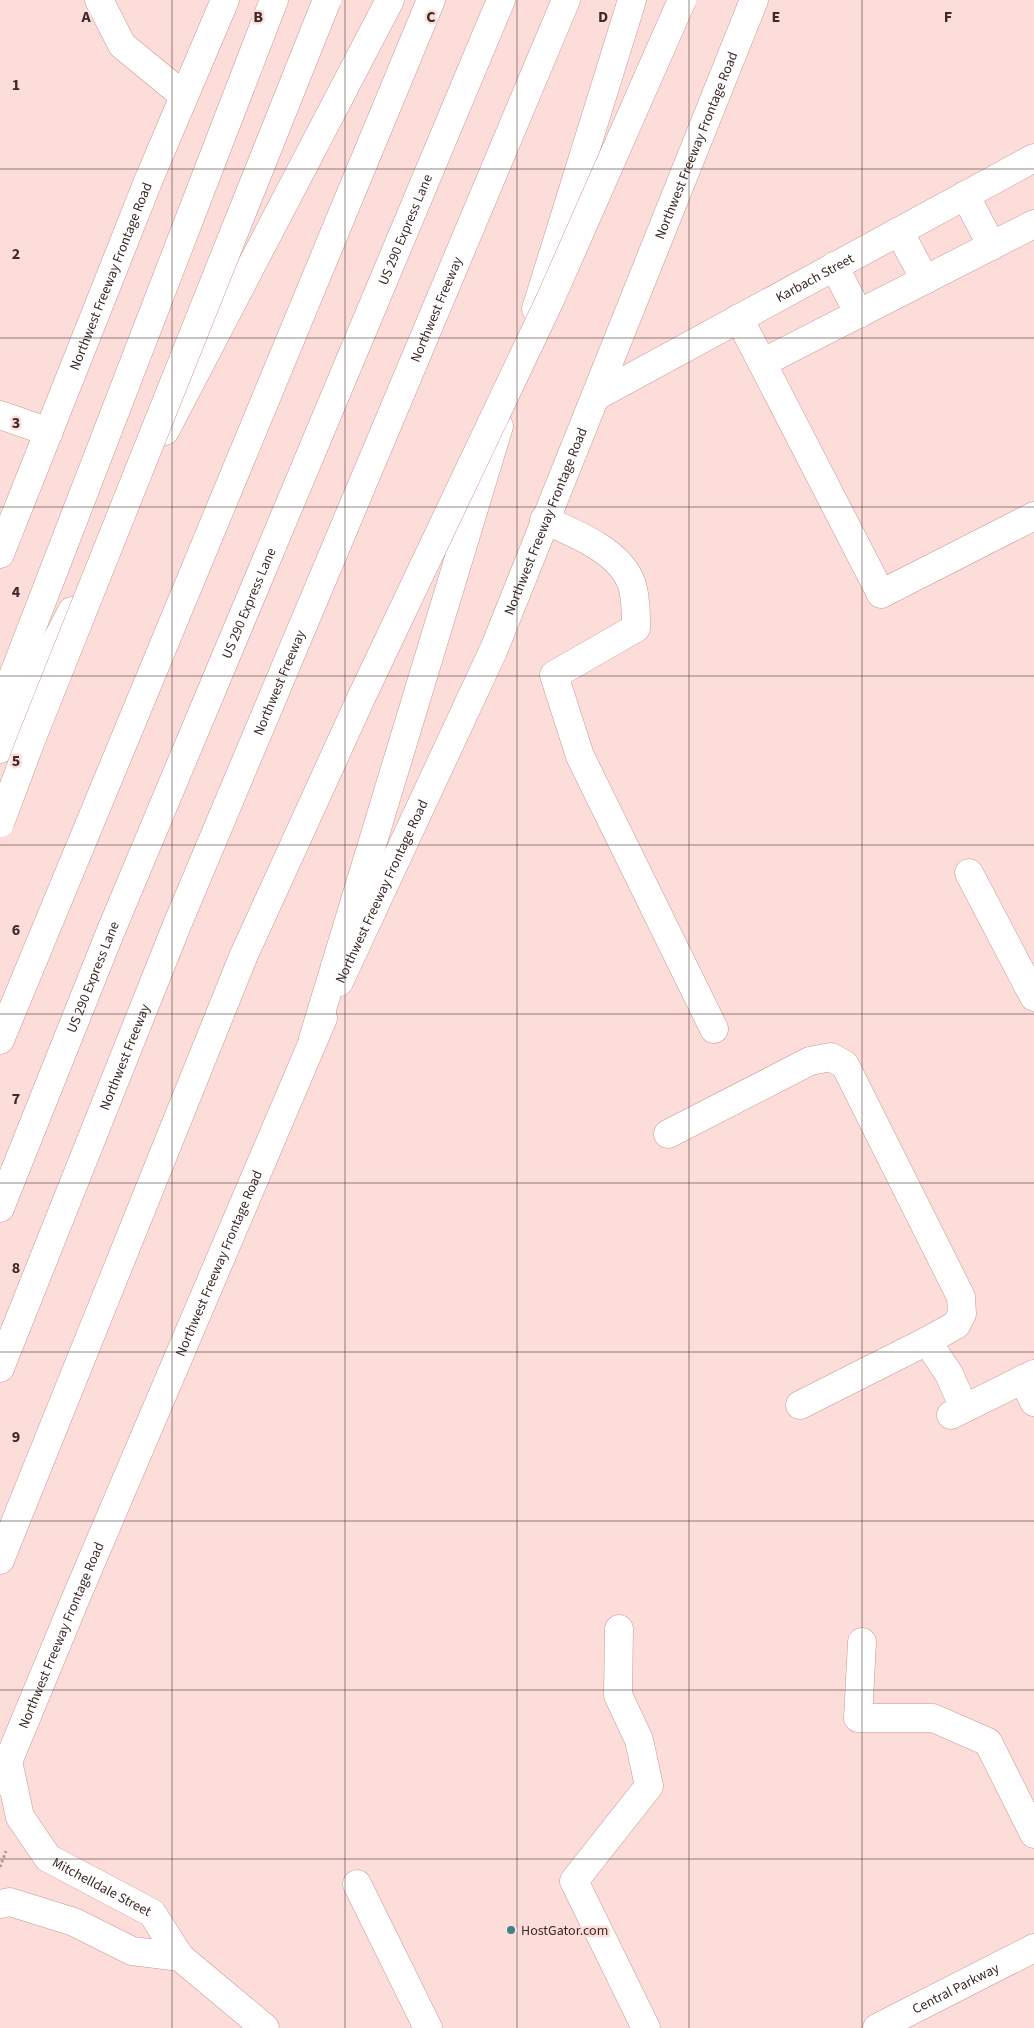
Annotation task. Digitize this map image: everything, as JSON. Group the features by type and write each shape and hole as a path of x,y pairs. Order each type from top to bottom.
{"main road":[{"path":"99,0 122,45 184,96"},
{"name":"Northwest Freeway Frontage Road","path":"0,554 184,96 225,0"},
{"path":"0,710 274,0"},
{"path":"0,823 30,743 327,0"},
{"path":"0,749 390,0"},
{"path":"0,1040 431,0"},
{"name":"US 290 Express Lane","path":"0,1208 110,933 501,0"},
{"name":"Northwest Freeway","path":"0,1368 177,925 566,0"},
{"path":"313,1039 434,636 632,0"},
{"path":"0,1560 243,957 362,696 550,300 682,0"},
{"name":"Northwest Freeway Frontage Road","path":"4,1771 313,1039 494,649 544,520 754,0"},
{"name":"Karbach Street","path":"595,397 1034,158"},
{"path":"966,195 992,246"},
{"path":"762,364 1034,224"},
{"path":"899,231 925,280"},
{"path":"834,266 859,314"},
{"path":"739,318 881,594 1034,516"},
{"path":"0,415 49,432"},
{"path":"544,520 579,535 602,549 619,564 632,584 636,607 636,628 554,675 580,756 714,1029"},
{"path":"969,873 1034,997"},
{"path":"668,1134 810,1061 832,1057 845,1065 962,1297 962,1314 956,1325 800,1405"},
{"path":"927,1341 948,1374 957,1412 1030,1385"},
{"path":"619,1629 618,1695 639,1740 649,1786 574,1882 646,2028"},
{"path":"862,1642 858,1718 933,1718 988,1742 1034,1834"},
{"name":"Mitchelldale Street","path":"4,1771 20,1818 48,1858 152,1913 180,1957 264,2028"},
{"path":"357,1884 428,2028"},
{"path":"0,1904 10,1902 74,1922 132,1951 180,1957"},
{"name":"Central Parkway","path":"877,2028 1034,1948"}],"place":[{"name":"HostGator.com","path":"511,1930"}]}
